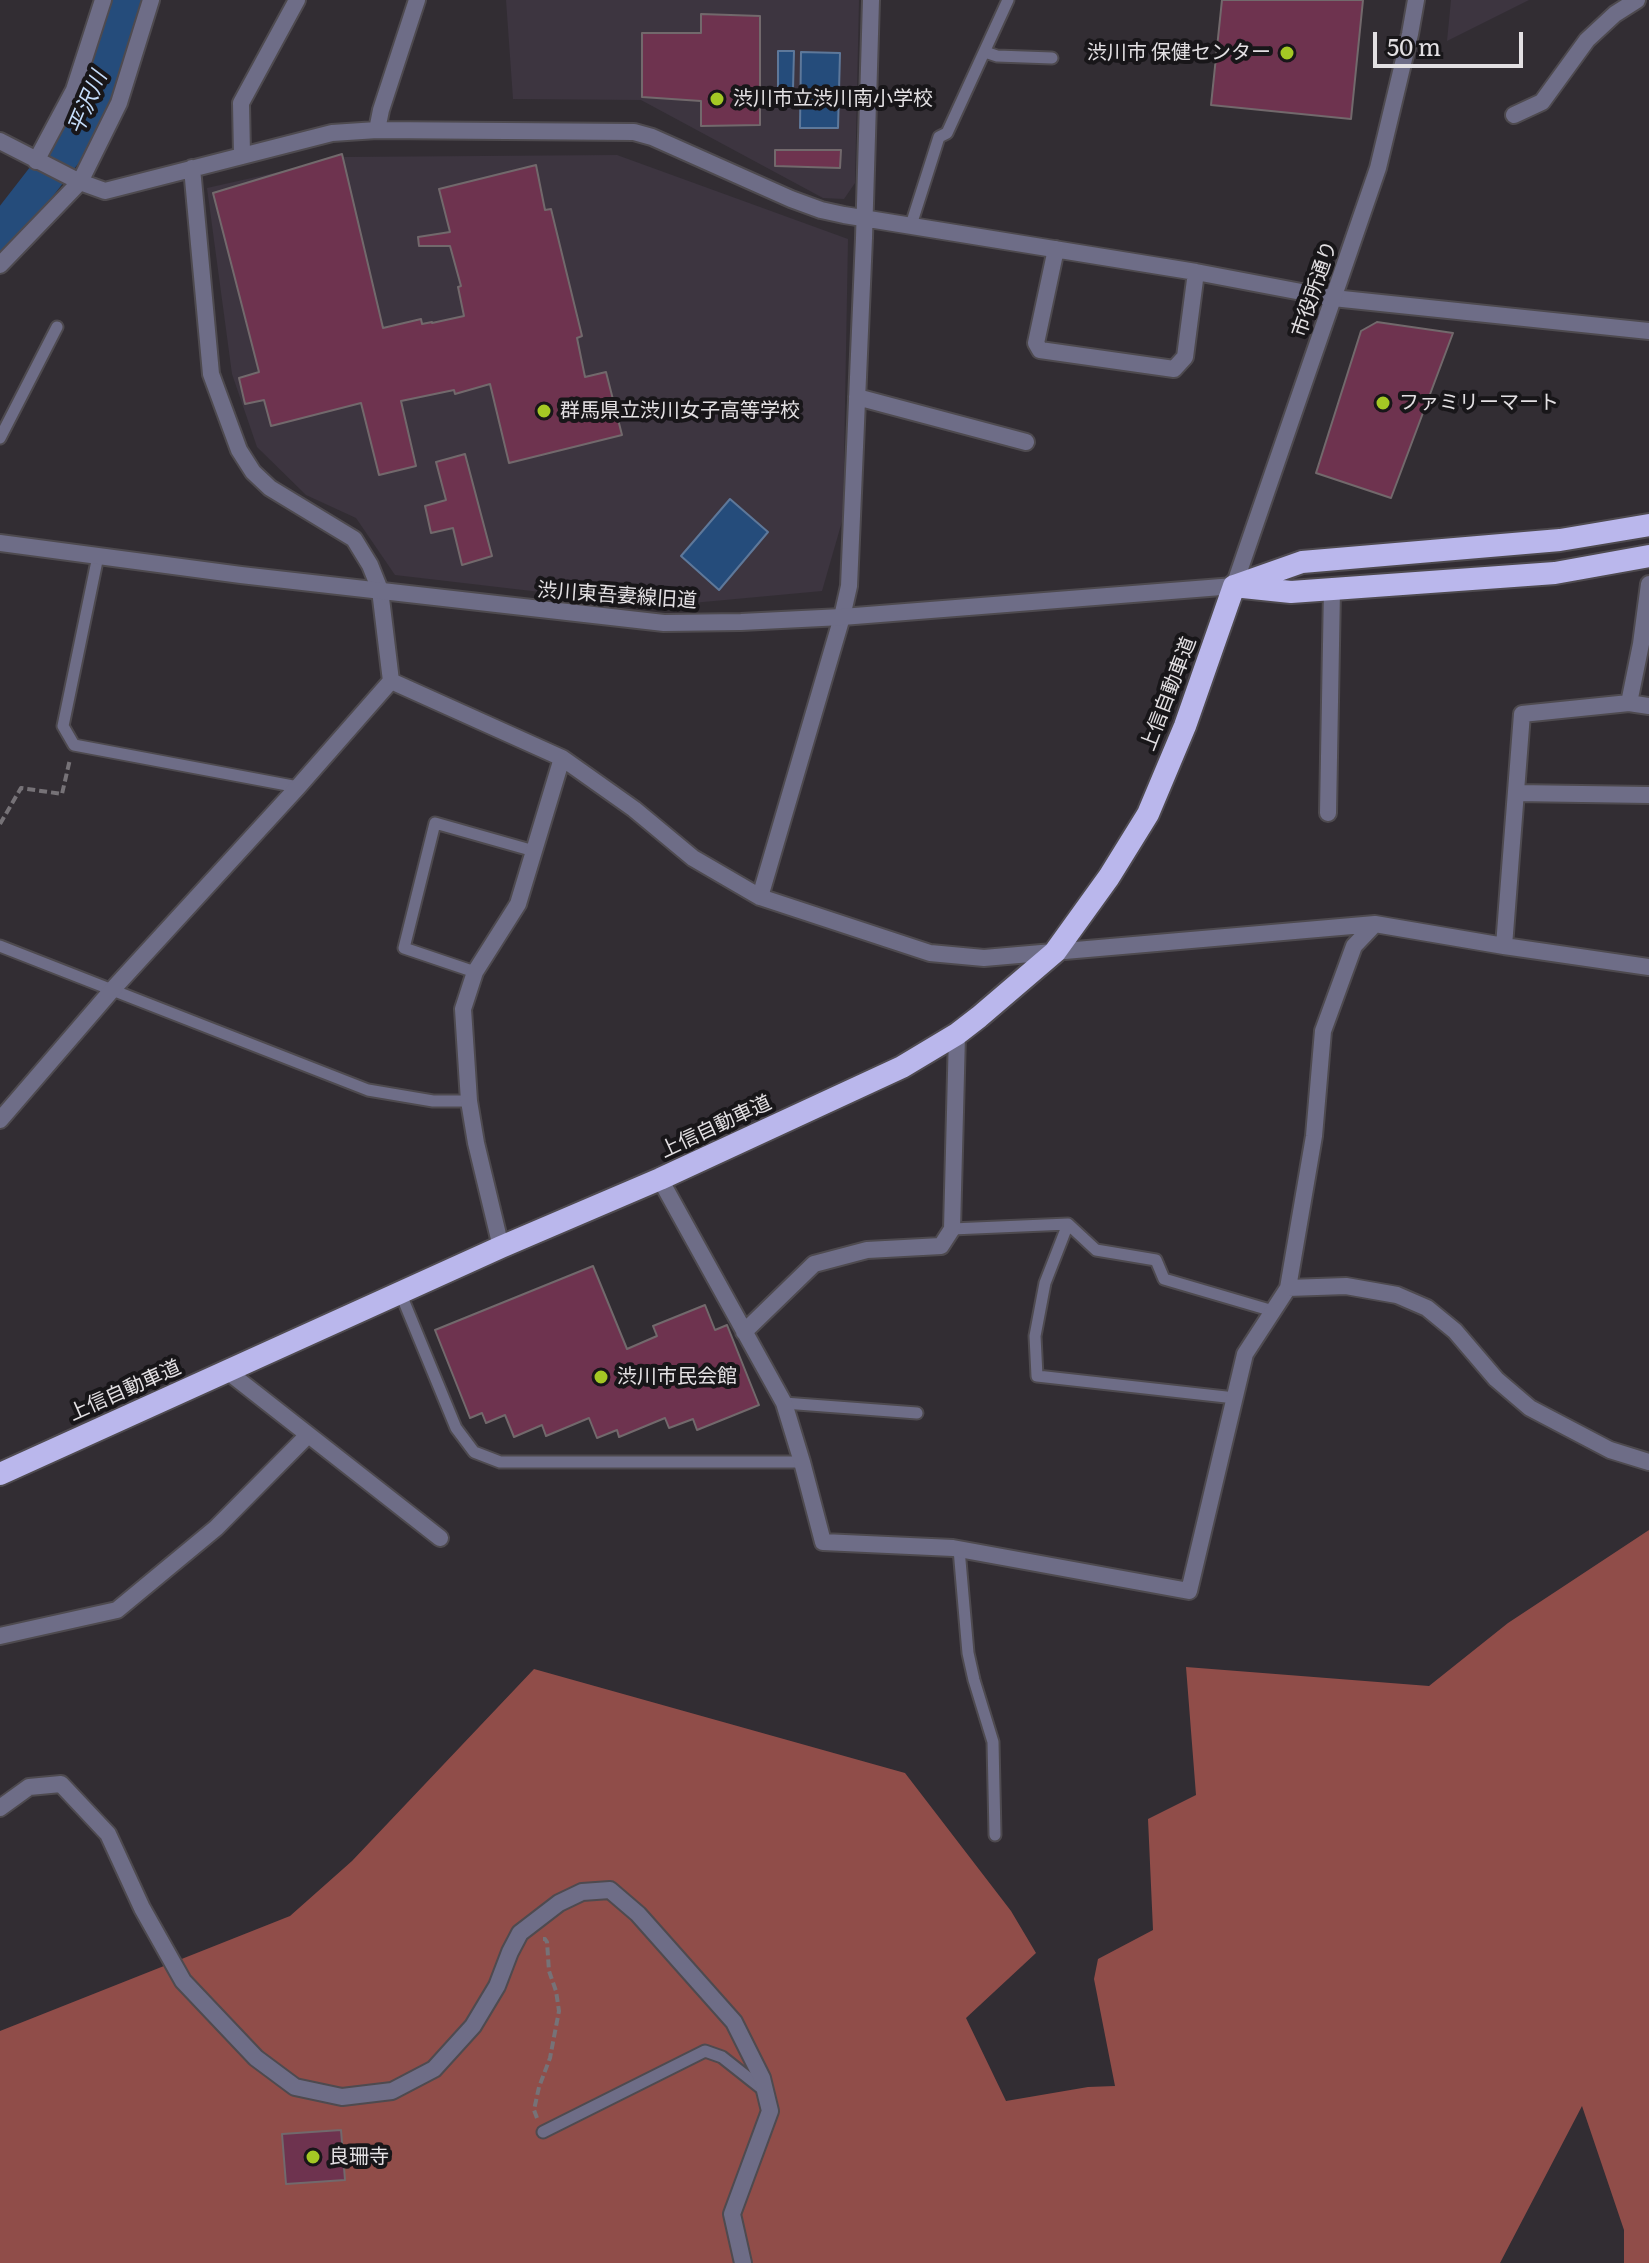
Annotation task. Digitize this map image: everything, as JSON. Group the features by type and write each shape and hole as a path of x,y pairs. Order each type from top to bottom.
{"highway":[{"path":"1234,586 1302,562 1560,540 1649,525"},
{"path":"1234,586 1291,592 1555,573 1649,556"},
{"name":"上信自動車道","path":"0,1474 400,1292 660,1179 902,1067 957,1034 1055,952 1109,877 1148,814 1185,726 1234,586"}],"street":[{"path":"39,163 74,90 103,0"},
{"path":"0,265 75,180 119,103 151,0"},
{"path":"242,155 241,103 297,0"},
{"path":"377,130 417,0"},
{"path":"760,897 849,586 871,0"},
{"name":"市役所通り","path":"1234,586 1378,168 1416,0"},
{"path":"1514,115 1542,102 1587,40 1615,14 1637,0"},
{"path":"0,141 39,163 105,191 332,133 377,130 634,132 821,210 1196,272 1333,298 1649,331"},
{"path":"0,1120 6,1104 298,787 391,681 380,590 370,565 354,539 270,488 253,472 239,450 211,374 192,168"},
{"path":"1056,249 1036,343 1040,350 1174,369 1185,357 1196,272"},
{"path":"857,397 1026,442"},
{"name":"渋川東吾妻線旧道","path":"0,543 664,623 842,617 1234,586"},
{"path":"1629,703 1649,584"},
{"path":"1328,813 1332,589"},
{"path":"391,681 562,758 634,809 693,858 760,897 930,953 984,958 1375,924 1649,967"},
{"path":"1504,946 1522,714 1629,703 1649,706"},
{"path":"501,1247 469,1101 463,1009 475,972 518,904 562,758"},
{"path":"1516,793 1649,795"},
{"path":"660,1179 784,1403 823,1542 959,1549 1189,1591 1245,1354 1288,1288 1314,1136 1323,1031 1354,946 1375,924"},
{"path":"744,1332 814,1264 867,1250 941,1246 952,1229 957,1034"},
{"path":"1288,1288 1346,1286 1397,1295 1427,1308 1455,1331 1496,1379 1530,1408 1610,1450 1649,1462"},
{"path":"227,1371 440,1538"},
{"path":"0,1636 117,1610 216,1528 308,1435"},
{"path":"0,1808 29,1787 61,1784 108,1834 142,1908 183,1981 256,2058 295,2087 342,2097 392,2091 434,2069 473,2026 497,1986 520,1933 559,1903 582,1892 610,1890 638,1914 734,2022 762,2078 770,2111 732,2214 743,2263"}],"lane":[{"path":"911,225 939,137 947,133 1008,0"},
{"path":"985,52 997,56 1052,58"},
{"path":"0,438 57,327"},
{"path":"98,556 63,726 74,745 298,787"},
{"path":"475,972 404,948 435,823 534,851"},
{"path":"0,946 368,1090 433,1101 469,1101"},
{"path":"1068,1224 1045,1283 1035,1336 1037,1376 1235,1398"},
{"path":"952,1229 1068,1224 1096,1250 1156,1260 1164,1279 1273,1311"},
{"path":"400,1292 456,1428 474,1452 500,1462 802,1462"},
{"path":"784,1403 917,1413"},
{"path":"959,1549 968,1653 993,1742 995,1835"},
{"path":"543,2132 705,2051 722,2057 765,2091"}],"path":[{"path":"0,824 21,788 62,794 74,745"},
{"path":"538,1941 545,1939 547,1942 549,1971 559,2011 550,2058 534,2110 543,2132"}],"shaded area":[{"name":"渋川市立渋川南小学校","path":"506,0 859,0 855,183 844,199 823,198 641,100 513,99"},
{"path":"1451,0 1529,0 1447,41"},
{"name":"群馬県立渋川女子高等学校","path":"617,155 848,239 843,518 822,591 660,606 395,575 356,518 306,495 257,447 232,374 207,188 345,157"},
{"path":"1649,1530 1649,2263 1624,2263 1624,2230 1582,2106 1500,2263 0,2263 0,2031 290,1916 352,1861 534,1669 905,1773 1011,1911 1036,1953 966,2018 1006,2101 1088,2087 1115,2086 1094,1979 1098,1959 1153,1930 1148,1819 1196,1795 1186,1667 1429,1686 1508,1623"}],"water":[{"path":"778,51 794,51 793,89 778,88"},
{"path":"801,52 840,53 838,128 800,128"},
{"path":"730,499 768,532 719,590 681,556"}],"building":[{"name":"渋川市 保健センター","path":"1222,0 1363,0 1351,119 1211,105"},
{"path":"701,14 760,16 760,125 701,126 701,101 642,97 642,33 701,33"},
{"path":"775,150 841,150 840,168 775,166"},
{"path":"342,154 383,328 421,319 422,324 464,316 458,287 461,286 450,246 419,246 418,237 450,232 439,189 536,165 545,210 551,209 582,336 577,338 585,377 606,372 622,435 509,463 490,384 455,394 454,390 401,401 416,466 379,475 361,403 271,426 264,400 245,404 239,378 259,372 213,193"},
{"name":"ファミリーマート","path":"1377,322 1453,333 1391,498 1316,473 1361,331"},
{"path":"465,454 492,556 462,565 453,528 431,533 425,506 446,500 436,462"},
{"name":"渋川市民会館","path":"593,1266 627,1349 657,1336 653,1326 705,1305 715,1330 727,1325 759,1405 697,1430 693,1419 669,1428 665,1418 619,1437 617,1430 597,1438 589,1418 546,1436 542,1425 514,1437 505,1415 486,1423 482,1413 470,1418 435,1330"},
{"name":"良珊寺","path":"341,2130 345,2180 286,2184 282,2134"}],"waterway":[{"name":"平沢川","path":"0,235 73,141 130,0"}],"place":[{"name":"渋川市 保健センター","path":"1287,53"},
{"name":"渋川市立渋川南小学校","path":"717,99"},
{"name":"ファミリーマート","path":"1383,403"},
{"name":"群馬県立渋川女子高等学校","path":"544,411"},
{"name":"渋川市民会館","path":"601,1377"},
{"name":"良珊寺","path":"313,2157"}]}
